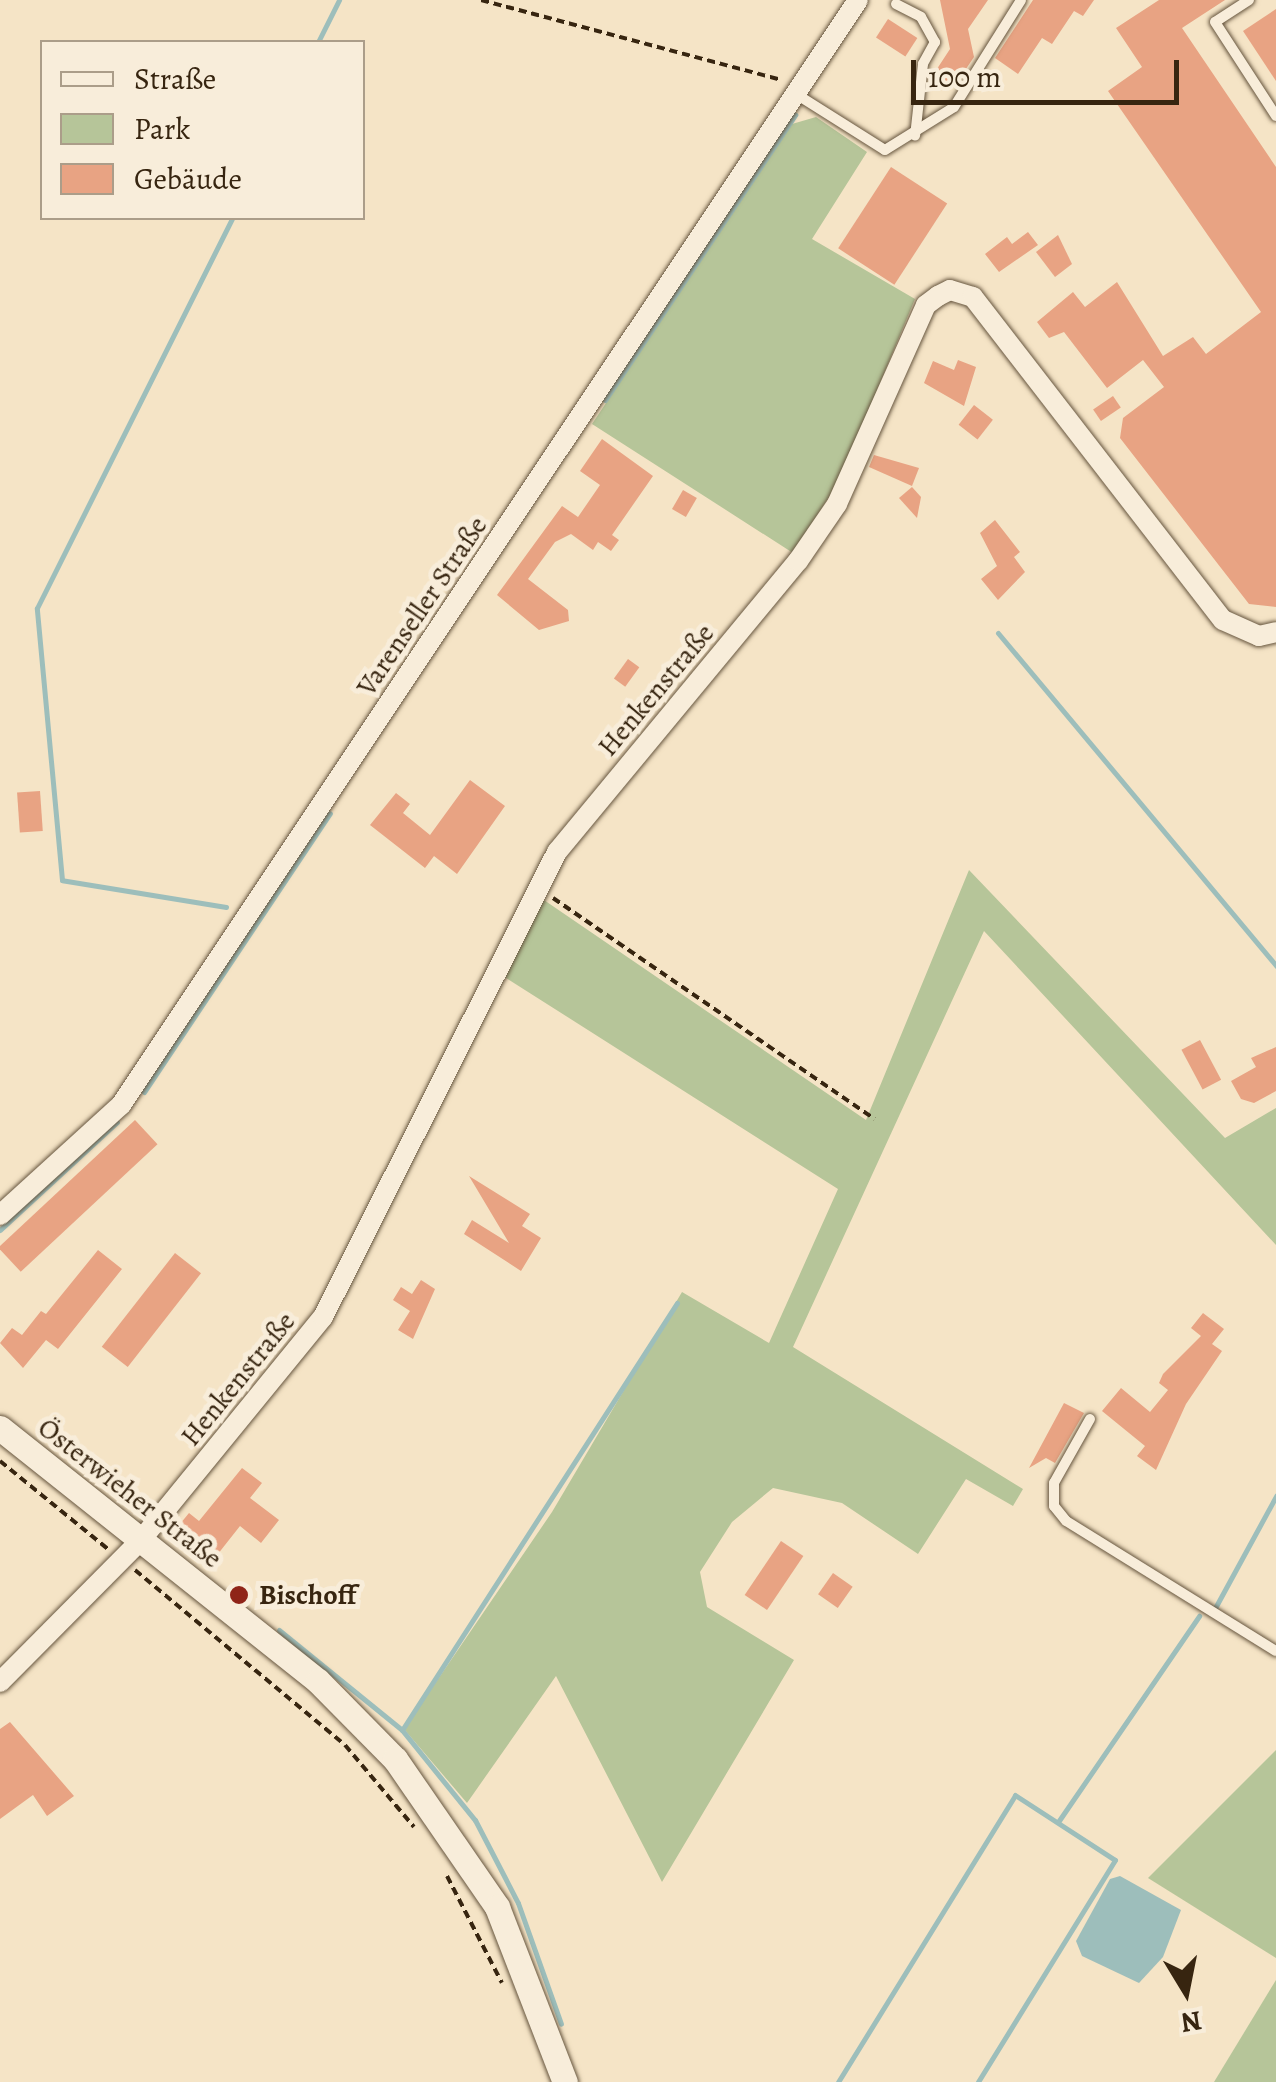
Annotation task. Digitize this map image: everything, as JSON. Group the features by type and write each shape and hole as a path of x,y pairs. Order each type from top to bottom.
{"street":[{"name":"Varenseller Straße","path":"0,1215 120,1105 858,0"},
{"name":"Henkenstraße","path":"0,1682 141,1540 341,1289 536,887 558,852 798,560 847,486 926,306 950,290 973,296 1224,620 1259,636 1276,632"},
{"name":"Österwieher Straße","path":"0,1428 354,1716 460,1845 510,1935 565,2082"}],"lane":[{"path":"798,90 886,150 915,136 954,106 1022,0"},
{"path":"1249,0 1215,22 1276,116"},
{"path":"896,4 922,17 935,42 923,64 915,136"},
{"path":"1090,1419 1054,1483 1054,1506 1066,1522 1276,1651"},
{"path":"438,1859 460,1845"}],"path":[{"path":"480,0 798,90"},
{"path":"536,887 874,1119"},
{"path":"0,1461 346,1745 438,1859 506,1990"}],"green space":[{"path":"816,117 867,152 812,239 915,299 839,481 793,553 592,424 792,124"},
{"path":"969,870 1225,1138 1276,1108 1276,1245 984,931 793,1347 1023,1489 1013,1506 966,1479 918,1554 842,1503 773,1488 732,1522 700,1572 707,1607 794,1660 662,1882 556,1676 467,1803 404,1729 552,1512 682,1292 769,1343 838,1189 503,976 541,898 866,1120"},
{"path":"1276,1750 1276,1958 1148,1878"},
{"path":"1276,1980 1276,2082 1214,2082"}],"water":[{"path":"1120,1876 1181,1910 1163,1957 1139,1983 1082,1956 1076,1941 1110,1879"}],"building":[{"path":"940,0 988,0 968,29 974,57 953,88 933,75 950,49"},
{"path":"1033,0 1094,0 1083,16 1074,11 1052,44 1042,38 1018,74 995,58"},
{"path":"1159,0 1225,0 1182,28 1276,167 1276,607 1249,604 1120,438 1123,418 1164,387 1143,360 1107,388 1064,332 1049,338 1037,322 1073,292 1085,307 1117,282 1163,356 1193,337 1206,354 1261,312 1108,91 1142,67 1116,28"},
{"path":"1276,9 1276,81 1243,31"},
{"path":"888,19 917,38 905,57 876,37"},
{"path":"891,167 947,203 894,285 838,248"},
{"path":"1028,232 1038,245 999,272 985,254 1007,237 1012,244"},
{"path":"1058,235 1072,264 1055,277 1036,252"},
{"path":"958,360 976,367 964,406 924,383 933,361 954,370"},
{"path":"1113,396 1121,408 1101,421 1093,409"},
{"path":"974,405 993,420 978,439 959,425"},
{"path":"602,439 653,476 612,535 619,540 611,551 598,542 593,550 571,534 555,542 528,579 568,610 569,621 539,630 497,595 562,506 578,517 600,485 580,471"},
{"path":"874,455 919,468 912,486 869,467"},
{"path":"912,487 921,497 917,518 899,498"},
{"path":"683,490 697,498 686,517 672,509"},
{"path":"995,520 1020,552 1014,557 1025,572 998,600 981,579 997,566 980,533"},
{"path":"628,659 639,667 625,687 614,678"},
{"path":"470,780 505,806 457,874 434,856 425,868 370,825 396,793 410,804 403,813 430,835"},
{"path":"40,791 43,831 20,833 17,793"},
{"path":"1200,1040 1221,1080 1203,1090 1181,1050"},
{"path":"1276,1047 1276,1091 1254,1103 1241,1099 1231,1081 1256,1067 1251,1058"},
{"path":"135,1120 158,1144 21,1272 0,1246"},
{"path":"469,1176 530,1214 522,1226 541,1238 521,1271 464,1234 472,1220 509,1243"},
{"path":"98,1250 122,1269 58,1349 46,1340 23,1368 0,1343 12,1328 22,1335 41,1311 46,1314"},
{"path":"175,1253 201,1273 128,1367 102,1347"},
{"path":"421,1280 435,1289 413,1339 398,1330 410,1311 393,1300 401,1287 412,1294"},
{"path":"1203,1313 1224,1329 1212,1344 1222,1351 1186,1404 1156,1470 1137,1456 1145,1446 1102,1411 1121,1388 1150,1412 1168,1390 1159,1383 1163,1374 1201,1336 1191,1328"},
{"path":"1064,1403 1084,1413 1055,1463 1046,1458 1029,1468"},
{"path":"242,1468 262,1483 250,1498 279,1520 261,1543 240,1526 210,1564 171,1535 189,1513 199,1521"},
{"path":"781,1541 803,1556 767,1610 745,1595"},
{"path":"833,1573 853,1587 838,1608 818,1594"},
{"path":"10,1722 74,1796 47,1816 33,1795 0,1819 0,1729"}],"waterway":[{"path":"319,40 339,0"},
{"path":"605,400 795,115"},
{"path":"226,907 62,880 37,608 231,220"},
{"path":"998,633 1276,966"},
{"path":"144,1092 330,813"},
{"path":"0,1230 117,1122"},
{"path":"402,1730 677,1303"},
{"path":"1215,1608 1276,1496"},
{"path":"1058,1822 1199,1616"},
{"path":"279,1630 402,1730 475,1820 518,1903 561,2024"},
{"path":"838,2082 1015,1795 1115,1860 978,2082"}],"place":[{"name":"Bischoff","path":"239,1595"}]}
